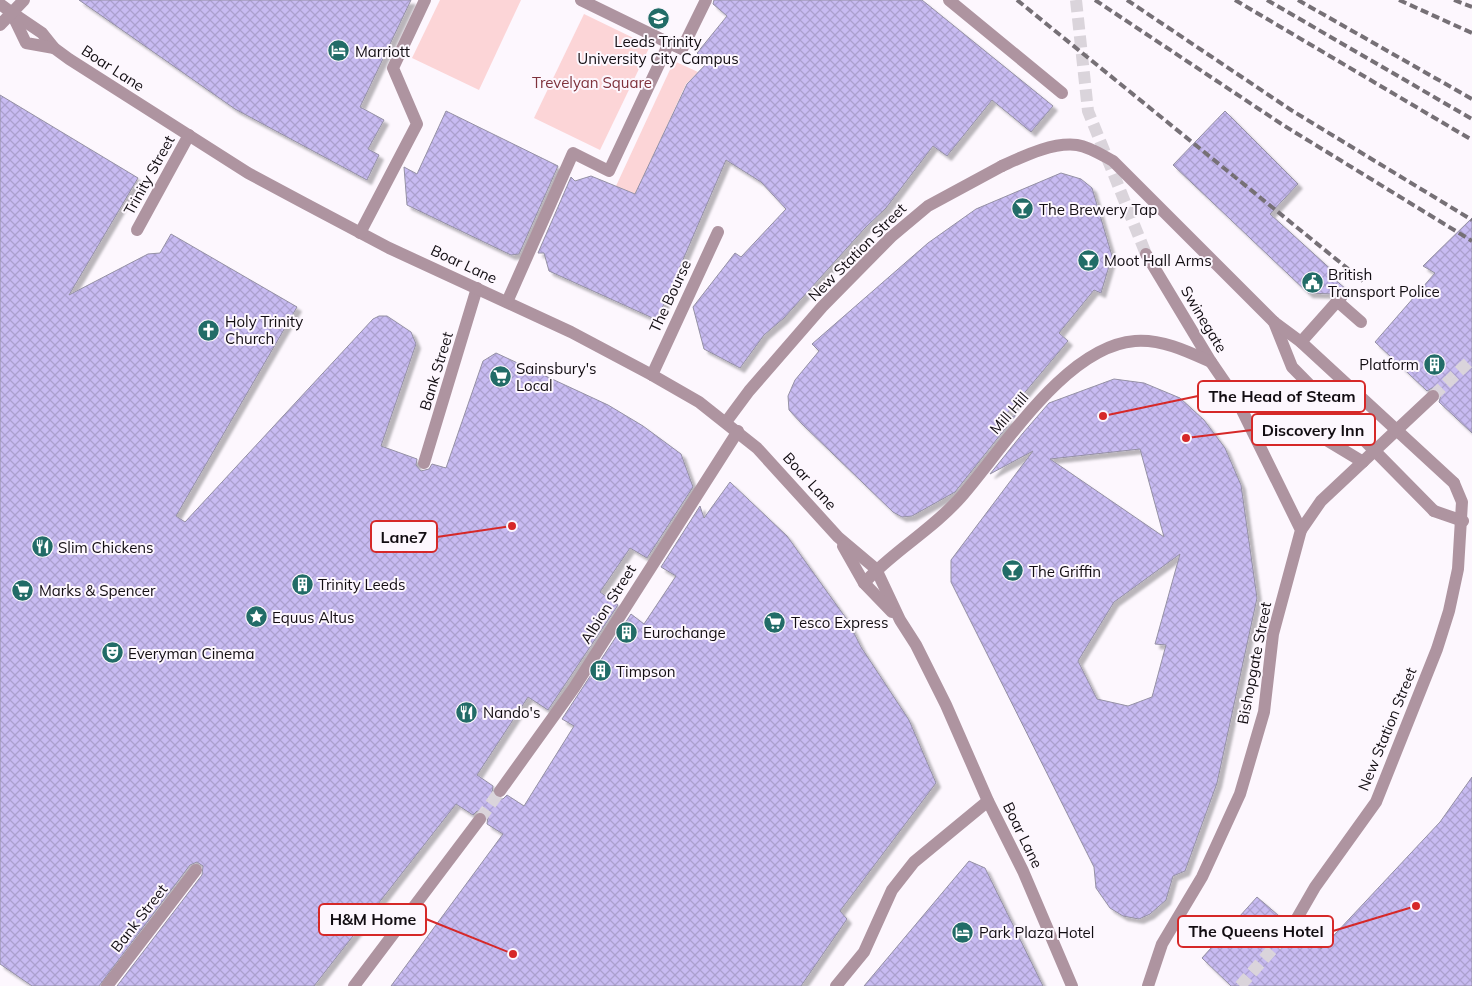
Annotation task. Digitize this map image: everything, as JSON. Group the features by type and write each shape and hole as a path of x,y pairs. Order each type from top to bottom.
{"street":[{"path":"0,25 24,0"},
{"path":"360,233 417,124 393,68 425,0"},
{"path":"581,0 682,49 706,0"},
{"path":"949,0 1062,93"},
{"name":"Boar Lane","path":"0,4 42,33 54,48 248,172 360,233 572,332 699,402 738,431 768,460 838,537 876,569 900,620 916,645 946,705 988,801 1023,871 1072,986"},
{"path":"507,302 573,153 609,170 669,43"},
{"name":"Trinity Street","path":"137,230 189,135"},
{"name":"New Station Street","path":"726,422 749,391 822,307 891,237 928,206 1002,166 1041,150 1075,145 1087,147 1114,160 1274,322 1301,342 1454,483 1462,502 1463,521 1458,570 1449,610 1376,802 1315,887 1292,927"},
{"name":"The Bourse","path":"652,375 718,232"},
{"name":"Swinegate","path":"1146,254 1211,362 1237,400"},
{"name":"Bank Street","path":"424,463 477,288"},
{"path":"1301,342 1340,299 1361,322"},
{"name":"New Station Street","path":"1274,322 1292,367 1434,511 1463,521"},
{"name":"Mill Hill","path":"864,583 876,569 938,521 1066,373 1101,350 1135,341 1174,345 1211,362"},
{"name":"Bishopgate Street","path":"1148,986 1162,944 1202,877 1240,794 1264,712 1273,634 1301,530 1321,501 1433,396"},
{"path":"1237,400 1275,409 1364,462"},
{"path":"1237,400 1301,530"},
{"name":"Albion Street","path":"500,791 574,688 738,431"},
{"name":"Boar Lane","path":"838,537 864,583 900,620"},
{"path":"836,986 864,952 892,890 914,862 988,801"},
{"path":"354,986 480,819"},
{"name":"Bank Street","path":"107,986 196,870"}],"green space":[{"name":"Trevelyan Square","path":"440,0 521,0 479,90 412,58"},
{"name":"Trevelyan Square","path":"584,14 650,46 600,150 534,118"},
{"path":"674,61 698,72 686,84 635,195 616,186"}],"building":[{"path":"79,0 411,0 360,107 384,120 368,149 379,155 367,180 235,109"},
{"path":"714,0 922,0 1053,106 1031,132 992,100 947,156 933,146 886,208 865,228 784,318 764,335 740,368 704,349 693,307 735,253 741,257 786,209 761,182 726,160 657,320 549,271 544,253 538,253 571,177 575,181 591,176 635,194 687,84 708,62 697,53 727,16 713,4"},
{"path":"0,95 138,178 69,295 148,254 160,253 171,234 297,307 176,516 185,522 373,319 379,316 387,316 411,332 416,344 381,446 417,459 416,465 421,471 429,469 432,464 446,468 483,361 496,353 608,405 643,426 681,454 693,487 647,558 630,548 600,592 618,605 548,710 528,697 477,775 493,786 492,794 496,798 503,799 507,795 524,806 574,726 562,719 631,614 644,624 676,576 661,567 700,506 704,518 730,482 787,536 848,621 861,647 909,720 936,783 840,911 847,919 801,986 391,986 503,834 487,824 488,816 484,812 477,811 473,815 456,804 314,986 117,986 202,875 203,866 197,862 190,865 99,986 32,986 0,964"},
{"path":"446,111 558,166 519,254 511,255 407,205 404,167 417,174"},
{"path":"1225,111 1298,184 1270,214 1336,274 1333,278 1346,289 1339,288 1333,294 1308,293 1173,165"},
{"path":"1061,173 1081,179 1092,188 1112,256 1101,293 1094,290 1059,333 1068,341 1000,422 1016,415 955,492 912,516 902,517 893,512 789,410 788,396 795,380 819,351 812,344 928,243 976,209"},
{"name":"Platform","path":"1472,218 1472,433 1439,402 1441,395 1439,390 1432,388 1427,391 1375,342 1435,273 1423,266"},
{"path":"1114,379 1144,383 1180,398 1204,420 1225,448 1241,485 1257,598 1217,783 1185,871 1173,876 1166,900 1150,914 1139,919 1123,916 1110,908 1096,888 1094,867 951,582 951,560 1033,451 990,474 1049,403","holes":["1140,449 1164,537 1050,459","1180,554 1155,644 1166,645 1152,697 1128,706 1097,699 1078,661 1114,602"]},
{"path":"1472,777 1472,986 1231,986 1202,958 1257,897 1286,922 1284,928 1288,934 1292,935 1298,932 1321,949 1440,822"},
{"name":"Park Plaza Hotel","path":"969,861 985,868 1043,986 864,986"}],"tunnel":[{"path":"1076,0 1088,111 1146,254"},
{"path":"1433,396 1472,359"},
{"path":"480,819 500,791"},
{"path":"1240,986 1292,927"}],"railway":[{"path":"1017,0 1363,281"},
{"path":"1095,0 1283,125 1472,241"},
{"path":"1127,0 1291,110 1472,220"},
{"path":"1235,0 1472,140"},
{"path":"1267,0 1472,119"},
{"path":"1298,0 1472,99"},
{"path":"1399,0 1472,33"},
{"path":"1454,0 1472,7"}],"place":[{"name":"Leeds Trinity University City Campus","path":"658,18"},
{"name":"Marriott","path":"339,51"},
{"name":"The Brewery Tap","path":"1023,209"},
{"name":"Moot Hall Arms","path":"1088,260"},
{"name":"British Transport Police","path":"1312,283"},
{"name":"Holy Trinity Church","path":"209,330"},
{"name":"Platform","path":"1435,364"},
{"name":"Sainsbury's Local","path":"500,377"},
{"name":"The Head of Steam","path":"1103,416"},
{"name":"Discovery Inn","path":"1186,438"},
{"name":"Lane7","path":"512,526"},
{"name":"Slim Chickens","path":"42,547"},
{"name":"The Griffin","path":"1013,571"},
{"name":"Trinity Leeds","path":"302,584"},
{"name":"Marks & Spencer","path":"23,590"},
{"name":"Equus Altus","path":"256,617"},
{"name":"Tesco Express","path":"775,622"},
{"name":"Eurochange","path":"627,632"},
{"name":"Everyman Cinema","path":"112,653"},
{"name":"Timpson","path":"600,671"},
{"name":"Nando's","path":"467,712"},
{"name":"The Queens Hotel","path":"1416,906"},
{"name":"Park Plaza Hotel","path":"963,932"},
{"name":"H&M Home","path":"513,954"}]}
